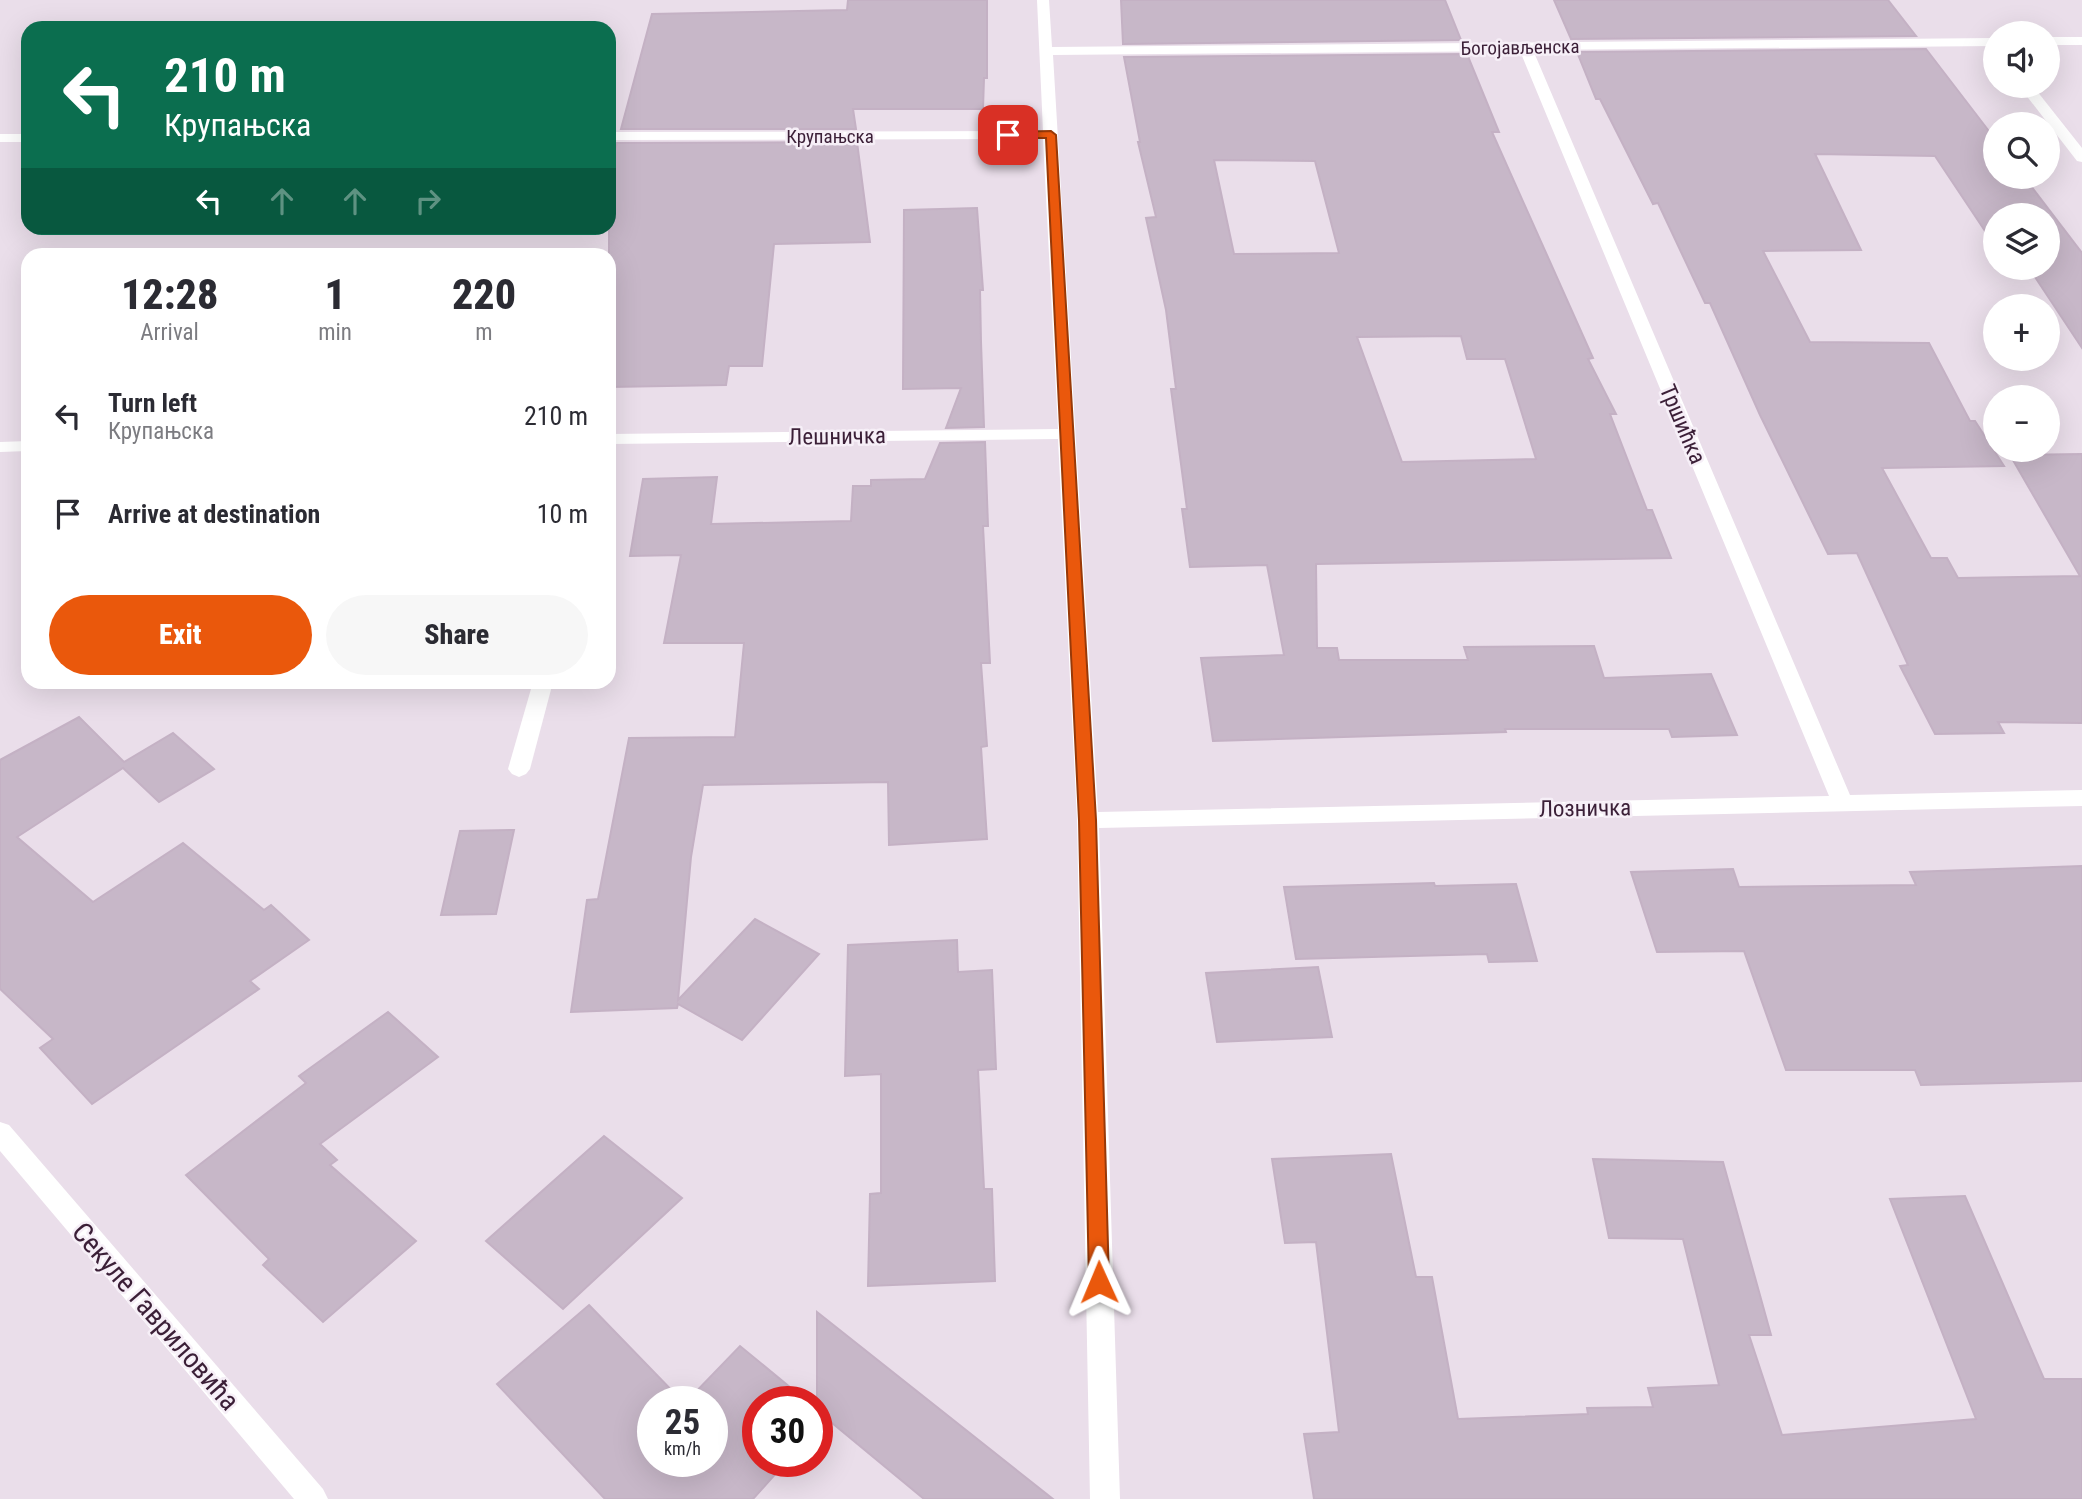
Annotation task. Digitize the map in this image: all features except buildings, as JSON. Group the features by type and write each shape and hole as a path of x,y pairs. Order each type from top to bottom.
{"street":[{"path":"1043,0 1088,820 1105,1499"},
{"path":"2060,41 2082,41"},
{"name":"Богојављенска","path":"1045,51 1983,44"},
{"name":"Тршићка","path":"1525,47 1842,802"},
{"path":"2035,98 2082,158"},
{"name":"Крупањска","path":"616,136 1051,135"},
{"path":"0,138 21,138"},
{"name":"Лешничка","path":"616,442 1065,433"},
{"path":"0,447 21,446"},
{"path":"519,769 541,689"},
{"name":"Лозничка","path":"1088,820 2082,798"},
{"name":"Секуле Гавриловића","path":"0,1133 313,1499"}],"route":[{"path":"1008,135 1051,135 1088,820 1099,1282"}]}
